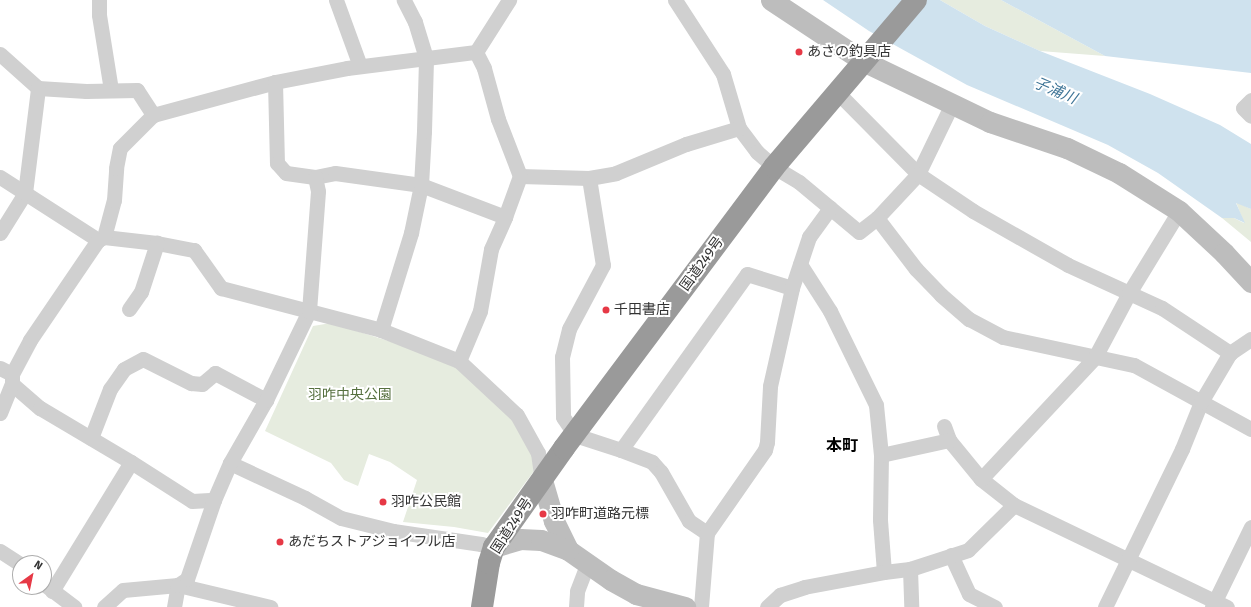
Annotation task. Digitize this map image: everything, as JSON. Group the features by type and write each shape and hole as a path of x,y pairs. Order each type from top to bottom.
{"highway":[{"name":"国道249号","path":"482,607 489,563 494,547 564,448 774,167 836,91 916,0"}],"street":[{"path":"99,0 99,15 111,90"},
{"path":"336,0 360,66"},
{"path":"381,330 411,233 421,185 426,58 415,22 404,0"},
{"path":"476,52 508,0"},
{"path":"675,0 723,74 739,128 757,152 774,167 799,182 859,232 877,218 918,174 952,104"},
{"path":"771,0 863,61 990,122 1067,148 1119,173 1179,211 1224,253 1251,282"},
{"path":"0,413 8,375 30,340 101,239 114,200 116,168 120,148 153,115 275,82 360,66 476,52"},
{"path":"459,361 480,311 491,249 520,176 498,119 484,68 476,52"},
{"path":"0,54 38,88 137,90 153,115"},
{"path":"275,82 277,163 286,173 315,177 335,173 421,185 505,217"},
{"path":"0,233 25,193 38,88"},
{"path":"836,91 918,174 973,211 1068,265 1162,308 1230,353"},
{"path":"1251,100 1243,108 1251,116"},
{"path":"520,176 589,178 616,173 686,144 739,128"},
{"path":"174,607 178,585 187,579 214,500 230,463 266,400 309,311 318,191 315,177"},
{"path":"0,178 101,239 157,243 194,250 221,288 381,330 459,361 517,415 538,453 542,480 554,521 568,550"},
{"path":"589,178 603,265 572,321 562,357 563,417 575,435 652,462 661,472 689,520 707,533"},
{"path":"701,607 707,533 765,450 767,442 770,386 792,288 809,237 830,208"},
{"path":"981,479 1095,357 1129,293 1179,211"},
{"path":"877,218 916,269 941,295 969,319 1003,336 1134,365 1251,429"},
{"path":"129,309 141,292 157,243"},
{"path":"800,264 830,312 876,405 880,455 880,520 884,572"},
{"path":"621,450 747,274 792,288"},
{"path":"1105,607 1182,450 1201,402 1230,353 1251,339"},
{"path":"91,438 110,389 124,369 142,359 192,383 202,384 215,374 266,400"},
{"path":"8,375 40,408 131,462 192,501 214,500"},
{"path":"944,426 949,440 981,479 1014,505 1218,605 1251,527"},
{"path":"880,455 949,440"},
{"path":"52,581 131,462"},
{"path":"230,463 305,498 341,518 393,530 494,547 520,539 541,540 568,550 611,580 636,594 685,607"},
{"path":"767,607 780,595 804,587 884,572 910,569 968,550 1014,505"},
{"path":"0,551 12,559"},
{"path":"951,556 970,594 995,607"},
{"path":"576,607 577,591 588,563"},
{"path":"910,569 911,607"},
{"path":"104,607 123,590 178,585 270,607"},
{"path":"52,590 74,607"}],"green space":[{"path":"940,0 1001,0 1105,56 1040,51 985,26"},
{"path":"1236,202 1251,209 1251,242 1222,218 1234,218 1244,223"},
{"name":"羽咋中央公園","path":"331,323 449,360 514,416 531,448 534,471 488,533 454,527 403,522 417,480 390,462 369,454 358,486 344,480 331,463 265,431 313,326"}],"water":[{"name":"子浦川","path":"823,0 940,0 985,26 1040,51 1150,94 1220,125 1251,144 1251,209 1236,203 1245,223 1234,218 1222,218 1158,173 1108,145 967,85 869,31"},
{"path":"1001,0 1251,0 1251,73 1105,56"}],"place":[{"name":"あさの釣具店","path":"799,52"},
{"name":"千田書店","path":"606,310"},
{"name":"羽咋公民館","path":"383,502"},
{"name":"羽咋町道路元標","path":"543,514"},
{"name":"あだちストアジョイフル店","path":"280,542"}],"district":[{"name":"本町","path":"842,446"}]}
